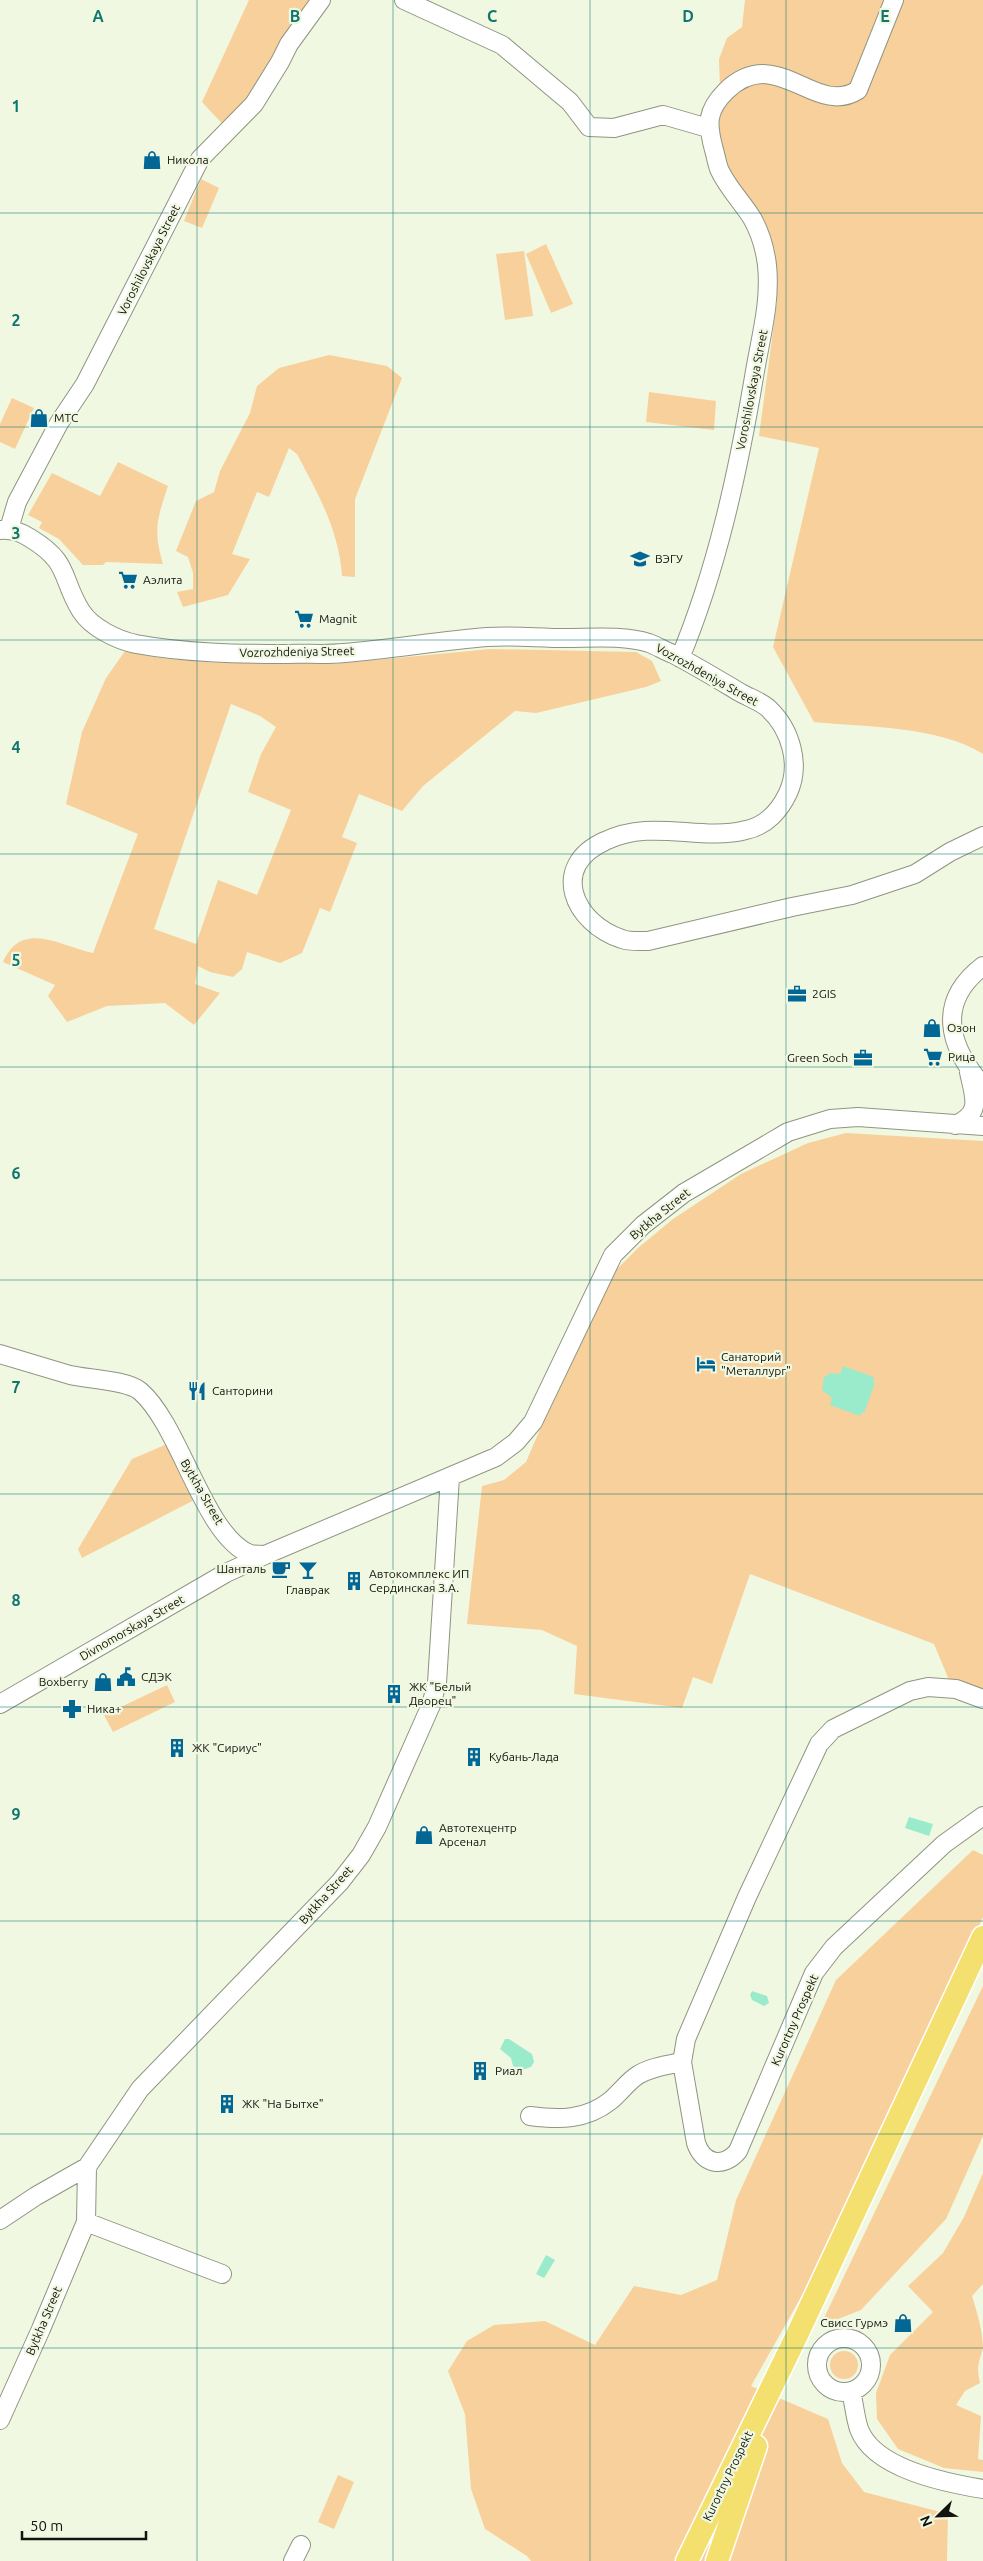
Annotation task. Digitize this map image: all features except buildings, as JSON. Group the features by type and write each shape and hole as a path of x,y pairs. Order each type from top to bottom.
{"main road":[{"name":"Kurortny Prospekt","path":"704,2561 797,2336 983,1937"},
{"name":"Kurortny Prospekt","path":"687,2561 769,2401"},
{"path":"717,2561 769,2401"}],"street":[{"name":"Voroshilovskaya Street","path":"4,530 59,423 85,384 200,159 254,104 289,44 321,0"},
{"path":"404,0 502,45 570,102 589,127 614,128 663,115 708,128 710,113 727,90 742,80 759,74 777,75 802,84 822,95 837,98 849,96 858,90 894,0"},
{"name":"Voroshilovskaya Street","path":"680,658 697,617 711,572 747,421 754,375 764,333 768,301 767,265 761,237 752,218 720,171 708,128"},
{"name":"Vozrozhdeniya Street","path":"4,530 23,534 52,553 64,570 82,612 97,627 131,643 243,654 342,653 490,637 619,639 649,643 680,658 769,709 788,735 796,764 789,791 778,810 764,824 746,831 696,832 658,829 632,831 604,841 587,852 575,866 572,885 576,900 583,914 605,932 625,940 648,941 792,907 852,896 915,874 950,852 983,836"},
{"path":"983,966 968,977 957,994 952,1012 954,1036 962,1059 983,1086"},
{"path":"955,1125 968,1119 974,1112 974,1097 969,1068"},
{"name":"Bytkha Street","path":"0,1354 71,1375 138,1389 156,1410 202,1496 226,1532 242,1549 252,1554 265,1555 496,1457 516,1442 533,1422 613,1255 643,1225 670,1204 748,1154 788,1132 830,1118 858,1117 906,1122 983,1126"},
{"name":"Bytkha Street","path":"0,2420 86,2222 87,2167 140,2089 340,1882 361,1855 377,1828 430,1705 437,1683 450,1477"},
{"name":"Divnomorskaya Street","path":"0,1704 226,1573 265,1555"},
{"name":"Kurortny Prospekt","path":"983,1699 956,1689 919,1689 910,1691 833,1729 812,1756 686,2039 682,2062 699,2152 711,2161 724,2162 732,2159 738,2151 814,1974 824,1959 834,1947 944,1844 983,1816"},
{"path":"530,2116 551,2119 574,2118 593,2113 610,2101 636,2076 648,2070 682,2062"},
{"path":"0,2220 36,2196 87,2167"},
{"path":"86,2222 222,2274"},
{"path":"797,2336 820,2352"},
{"path":"843,2338 850,2339 862,2346 870,2358 870,2371 863,2384 852,2391 831,2389 821,2379 817,2366 820,2352 830,2342 843,2338"},
{"path":"852,2391 860,2430 872,2447 886,2459 929,2478 983,2489"},
{"path":"294,2561 302,2545"}],"shaded area":[{"path":"249,0 321,0 228,130 202,102"},
{"path":"745,0 983,0 983,754 965,745 924,733 901,729 814,722 773,647 819,448 759,436 777,301 772,261 715,159 720,89 719,59 727,38 742,27"},
{"path":"201,179 219,188 202,228 184,221"},
{"path":"546,244 573,304 551,313 526,254"},
{"path":"524,251 533,316 505,320 496,254"},
{"path":"329,355 387,366 402,378 355,499 355,577 342,576 337,543 326,513 297,454 289,448 269,497 257,492 232,554 250,559 228,595 183,607 177,592 193,589 193,573 188,557 176,551 196,501 214,492 220,471 250,413 257,386 279,368"},
{"path":"649,392 716,401 714,430 646,422"},
{"path":"12,398 34,408 15,449 0,442 0,424"},
{"path":"118,462 168,486 161,507 157,533 163,564 106,562 103,565 83,565 59,539 39,528 42,522 28,515 52,473 100,496"},
{"path":"490,649 636,652 652,661 661,681 646,687 536,713 515,711 423,786 402,811 359,794 342,837 357,843 330,912 320,908 302,953 280,963 247,952 242,969 233,977 210,972 198,966 195,984 220,993 194,1025 165,1003 107,1006 67,1022 48,996 55,985 3,962 11,949 20,941 31,938 55,941 93,953 138,834 66,804 82,732 106,678 125,651 175,660 200,662 326,661 334,664","holes":["231,704 260,716 276,727 261,754 248,792 291,810 257,895 218,880 196,944 154,929"]},
{"path":"846,1133 983,1141 983,1696 949,1680 934,1644 750,1574 712,1684 693,1677 682,1708 574,1694 577,1646 542,1630 467,1624 482,1486 504,1480 526,1462 573,1353 614,1272 638,1248 673,1219 741,1174 808,1143"},
{"path":"843,1366 874,1377 873,1382 875,1383 864,1413 862,1412 860,1416 830,1405 832,1398 822,1390 824,1377 831,1373 840,1374"},
{"path":"174,1441 202,1496 82,1558 78,1549 132,1459"},
{"path":"167,1685 175,1702 113,1732 104,1715"},
{"path":"909,1817 933,1824 929,1836 905,1828"},
{"path":"973,1850 983,1855 983,1917 832,2242 751,2386 828,2419 842,2463 864,2492 948,2514 947,2561 531,2561 527,2556 485,2529 471,2489 465,2414 448,2371 467,2341 494,2325 545,2321 595,2345 634,2286 681,2295 717,2280 736,2200 836,1980"},
{"path":"983,1986 983,2136 946,2219 861,2310 833,2321 824,2318"},
{"path":"752,1991 767,1996 769,2003 764,2006 752,2000 750,1995"},
{"path":"505,2039 509,2039 532,2054 534,2062 531,2067 522,2070 513,2066 511,2058 500,2049"},
{"path":"983,2173 983,2284 972,2296 983,2342 978,2368 980,2383 965,2391 956,2405 981,2416 978,2459 983,2460 983,2472 944,2468 898,2449 877,2419 876,2393 890,2355 933,2312 908,2286 943,2253 964,2217"},
{"path":"546,2255 555,2260 544,2278 536,2274"},
{"path":"844,2351 854,2355 858,2365 854,2375 844,2379 834,2375 830,2365 834,2355"},
{"path":"338,2475 354,2482 334,2529 318,2522"}],"place":[{"name":"Никола","path":"152,160"},
{"name":"МТС","path":"39,418"},
{"name":"ВЭГУ","path":"640,559"},
{"name":"Аэлита","path":"128,580"},
{"name":"Magnit","path":"304,619"},
{"name":"2GIS","path":"797,994"},
{"name":"Озон","path":"932,1028"},
{"name":"Рица","path":"933,1057"},
{"name":"Green Soch","path":"863,1058"},
{"name":"Санаторий \"Металлург\"","path":"706,1364"},
{"name":"Санторини","path":"197,1391"},
{"name":"Шанталь","path":"281,1569"},
{"name":"Главрак","path":"308,1570"},
{"name":"Автокомплекс ИП Сердинская З.А.","path":"354,1581"},
{"name":"СДЭК","path":"126,1677"},
{"name":"Boxberry","path":"103,1682"},
{"name":"ЖК \"Белый Дворец\"","path":"394,1694"},
{"name":"Ника+","path":"72,1709"},
{"name":"ЖК \"Сириус\"","path":"177,1748"},
{"name":"Кубань-Лада","path":"474,1757"},
{"name":"Автотехцентр Арсенал","path":"424,1835"},
{"name":"Риал","path":"480,2071"},
{"name":"ЖК \"На Бытхе\"","path":"227,2104"},
{"name":"Свисс Гурмэ","path":"903,2323"}]}
